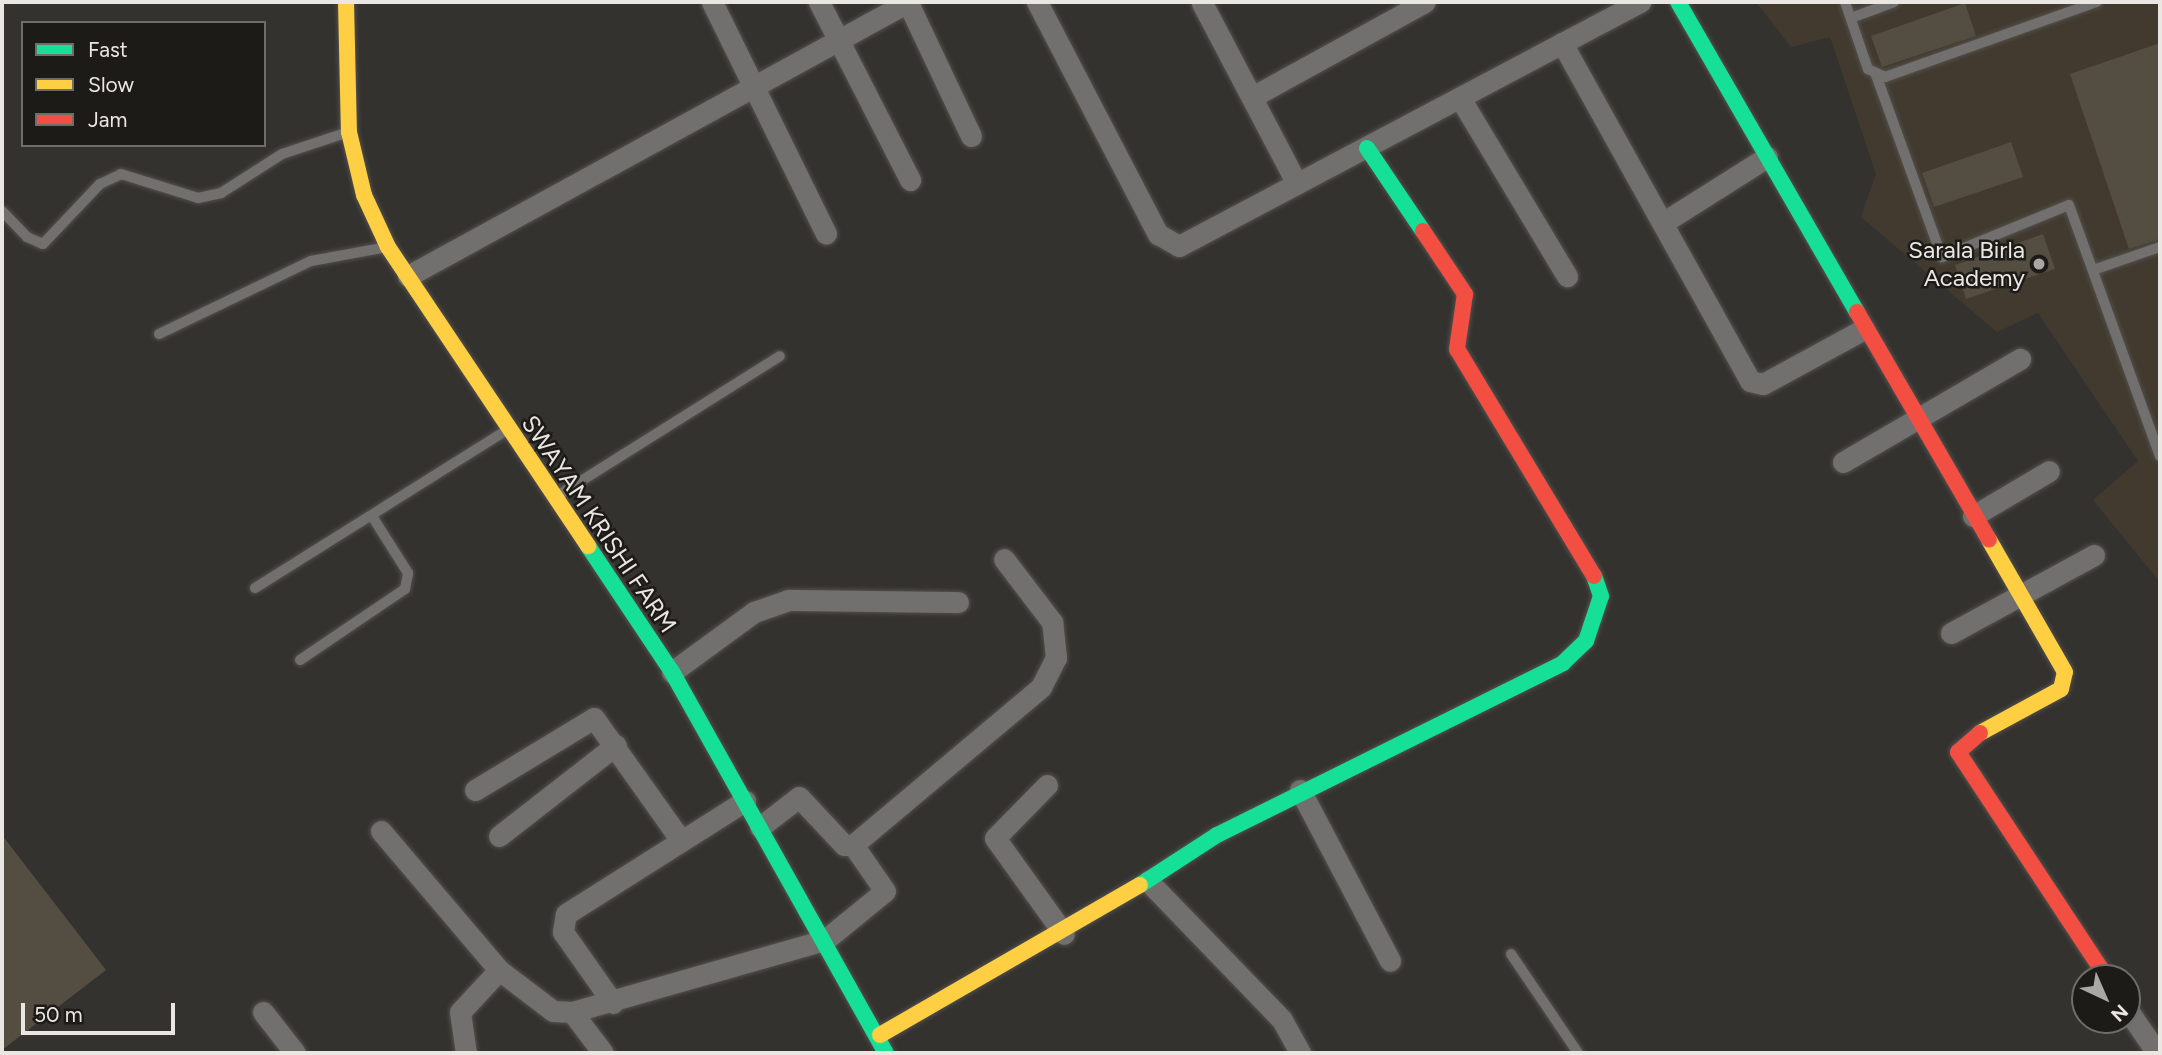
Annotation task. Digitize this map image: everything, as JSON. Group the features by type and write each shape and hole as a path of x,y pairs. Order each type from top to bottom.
{"street":[{"name":"SWAYAM KRISHI FARM","path":"345,2 349,132 364,195 388,247 673,672 880,1035 885,1053"},
{"path":"712,2 826,234"},
{"path":"819,2 910,180"},
{"path":"1037,2 1167,243 1188,244 1640,2"},
{"path":"1202,2 1297,184"},
{"path":"1252,97 1425,2"},
{"path":"1678,2 2019,594 2065,681 1958,752 2098,964"},
{"path":"408,276 752,83 909,3 971,136"},
{"path":"1562,43 1664,222 1750,381 1763,384 1864,329"},
{"path":"1460,97 1567,276"},
{"path":"880,1035 1064,934 1300,790 1563,663 1586,641 1601,596 1457,349 1465,294 1367,148"},
{"path":"1664,222 1767,157"},
{"path":"1843,462 2021,359"},
{"path":"1973,516 2049,471"},
{"path":"1951,633 2094,555"},
{"path":"760,827 799,797 844,845 853,845 1041,687 1056,658 1052,622 1004,559"},
{"path":"673,672 754,612 788,600 958,602"},
{"path":"475,790 588,717 602,724 680,839"},
{"path":"499,836 616,745"},
{"path":"1047,785 995,838 1064,934"},
{"path":"1300,790 1390,961"},
{"path":"612,1003 563,932 562,922 680,839 745,801"},
{"path":"382,831 499,970 553,1010 572,1012 612,1003 825,940 885,891 853,845"},
{"path":"1148,881 1282,1020 1300,1053"},
{"path":"466,1053 460,1012 499,970"},
{"path":"572,1012 603,1053"},
{"path":"263,1013 295,1053"},
{"path":"2141,1030 2157,1053"}],"lane":[{"path":"1845,2 1868,69 1876,75 1942,257 2069,205 2095,270 2160,456"},
{"path":"1851,18 1894,2"},
{"path":"1876,75 2097,2"},
{"path":"2,211 27,237 43,244 100,184 121,174 198,198 221,192 282,153 349,132"},
{"path":"159,334 311,261 388,247"},
{"path":"2095,270 2160,247"},
{"path":"555,498 780,356"},
{"path":"256,588 508,429"},
{"path":"300,660 405,589 408,573 372,516"},
{"path":"1511,954 1578,1053"}],"shaded area":[{"name":"Sarala Birla Academy","path":"1756,2 2160,2 2160,582 2093,500 2138,461 2038,313 1997,332 1861,217 1876,174 1830,37 1791,47"}],"building":[{"path":"1965,3 1976,36 1882,67 1871,36"},
{"path":"2160,43 2160,239 2129,249 2070,74"},
{"path":"2011,142 2023,177 1934,207 1922,173"},
{"path":"2043,234 2055,269 1966,299 1955,265"},
{"path":"2,835 106,970 2,1050"}],"traffic: fast":[{"path":"1678,2 1857,312"},
{"path":"1367,148 1423,231"},
{"path":"588,546 672,672 885,1052"},
{"path":"1140,885 1217,835 1563,663 1586,641 1601,596 1594,576"}],"traffic: slow":[{"path":"346,2 349,132 364,195 388,247 588,546"},
{"path":"1980,733 2061,689 2065,672 1989,540"},
{"path":"880,1035 1140,885"}],"traffic: jam":[{"path":"1423,231 1465,294 1457,349 1594,576"},
{"path":"1857,312 1989,540"},
{"path":"1980,733 1958,752 2098,964"}],"place":[{"name":"Sarala Birla Academy","path":"2039,264"}]}
